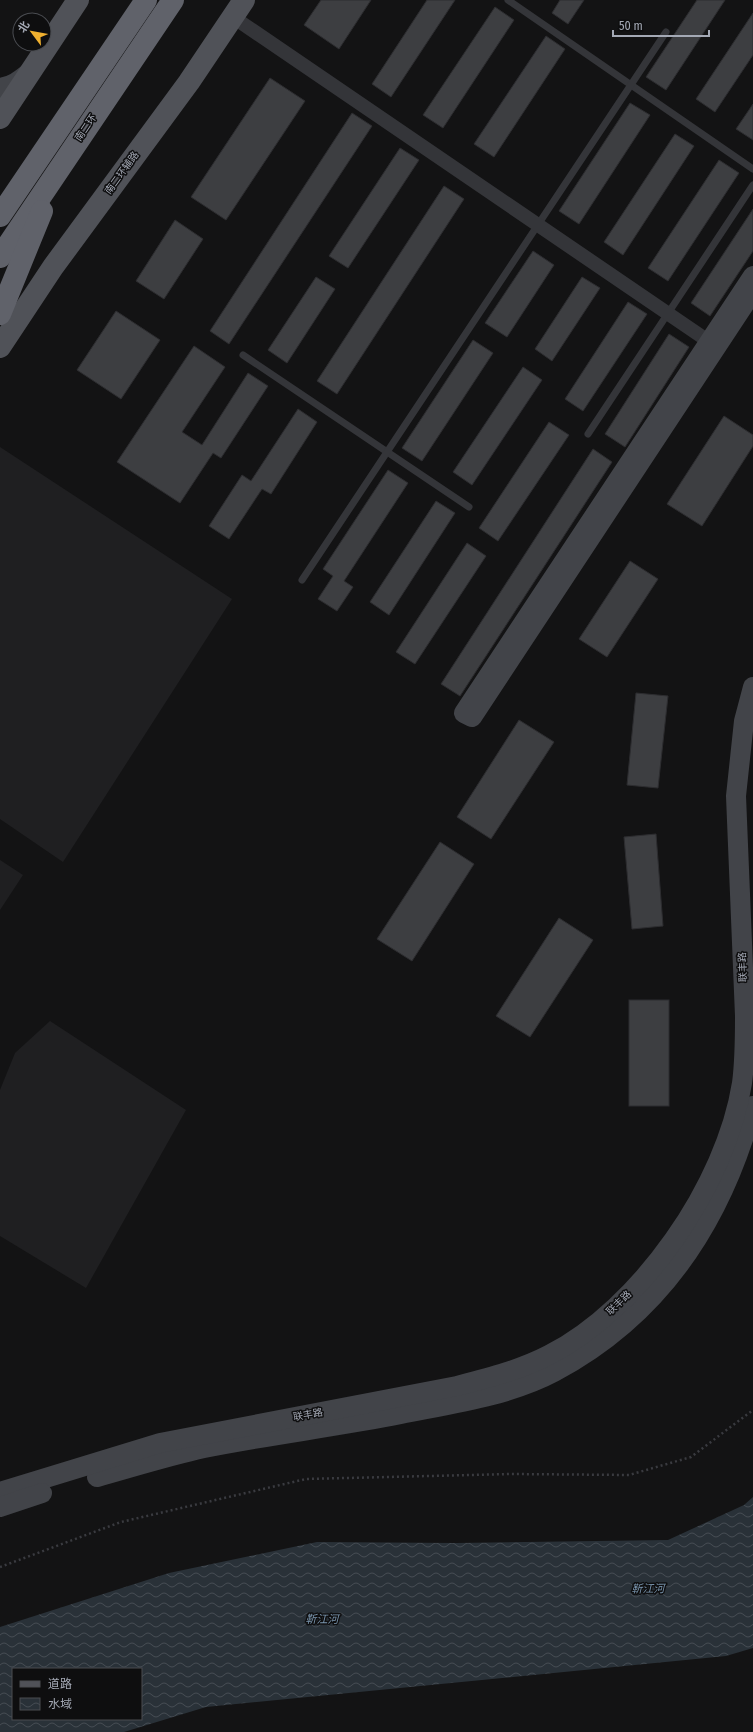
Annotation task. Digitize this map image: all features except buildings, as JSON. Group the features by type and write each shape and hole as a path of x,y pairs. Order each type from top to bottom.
{"highway":[{"path":"0,216 146,0"},
{"name":"南二环","path":"0,257 173,0"},
{"path":"0,188 57,131"},
{"path":"0,314 60,167"}],"main road":[{"path":"0,118 78,0"},
{"name":"南二环辅路","path":"0,347 53,267 189,82 238,8"},
{"path":"0,88 10,86 20,81 32,70"},
{"path":"753,276 713,344 472,717 464,713 713,344 753,292"},
{"name":"联丰路","path":"0,1492 160,1443 457,1386 490,1378 549,1356 576,1339 613,1309 643,1278 690,1217 706,1187 722,1153 742,1083 745,1049 745,1016 736,796 744,720 753,687"},
{"path":"753,760 749,806 753,909"},
{"name":"联丰路","path":"0,1507 41,1493 173,1455 467,1400 525,1384 553,1373 592,1350 630,1320 659,1290 685,1259 720,1197 744,1140 753,1106"}],"street":[{"path":"238,8 539,225 713,344"}],"lane":[{"path":"508,0 753,169"},
{"path":"302,580 666,32"},
{"path":"588,434 753,185"},
{"path":"243,355 469,507"}],"path":[{"path":"0,1567 121,1522 306,1480 511,1474 629,1475 691,1457 753,1410"}],"shaded area":[{"path":"0,447 232,599 63,862 0,819"},
{"path":"0,860 23,875 0,910"},
{"path":"50,1021 186,1110 86,1288 0,1236 0,1090 15,1053"}],"water":[{"name":"靳江河","path":"753,1497 753,1648 726,1656 206,1707 124,1732 0,1732 0,1627 169,1573 317,1542 456,1543 668,1540 744,1505"}]}
